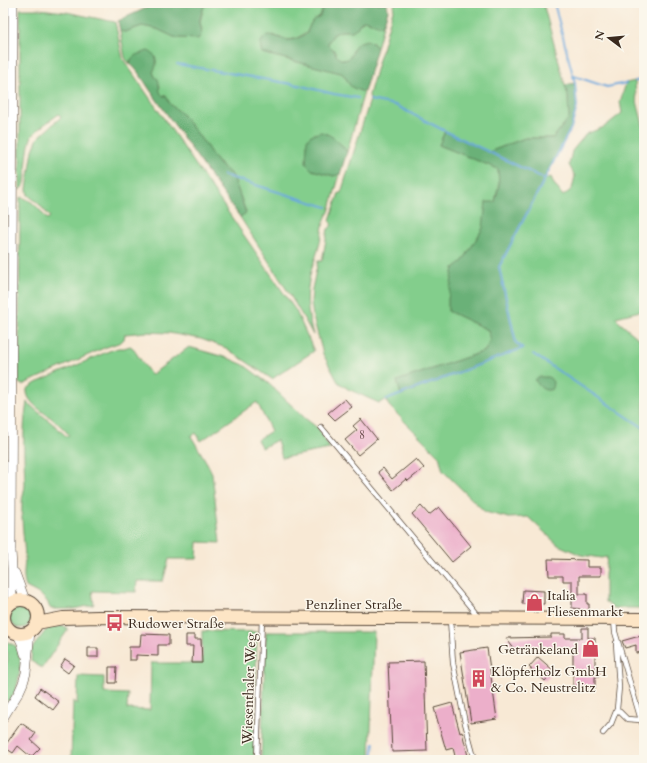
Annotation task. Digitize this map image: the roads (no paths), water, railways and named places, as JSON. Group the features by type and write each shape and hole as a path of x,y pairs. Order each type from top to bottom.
{"main road":[{"path":"19,600 25,600 33,604 37,610 38,617 33,627 24,634 17,633 9,629 4,624 4,615 7,607 19,600"},
{"name":"Penzliner Straße","path":"37,610 63,618 644,619"},
{"name":"Penzliner Straße","path":"33,627 63,618"}],"street":[{"path":"7,607 12,568 11,446 13,3"},
{"path":"12,568 25,600"},
{"path":"4,713 19,692 23,683 33,627"},
{"path":"17,633 27,659"}],"lane":[{"path":"321,428 481,619"},
{"name":"Wiesenthaler Weg","path":"257,760 262,618"},
{"path":"450,619 453,663 465,723 475,760"},
{"path":"603,733 611,724 617,709 619,687 614,619"},
{"path":"615,632 644,727"},
{"path":"617,709 627,719 641,720"}],"waterway":[{"path":"523,348 516,343 499,267 571,128 577,107 575,83 554,3"},
{"path":"177,64 298,85 358,98"},
{"path":"574,76 607,87 626,83"},
{"path":"635,81 644,80"},
{"path":"370,100 395,105 545,179"},
{"path":"223,175 327,207"},
{"path":"386,400 523,348"},
{"path":"533,354 644,428"},
{"path":"372,760 374,743"}],"place":[{"name":"Italia Fliesenmarkt","path":"534,603"},
{"name":"Rudower Straße","path":"115,623"},
{"name":"Getränkeland","path":"591,649"},
{"name":"Klöpferholz GmbH & Co. Neustrelitz","path":"478,679"}]}
